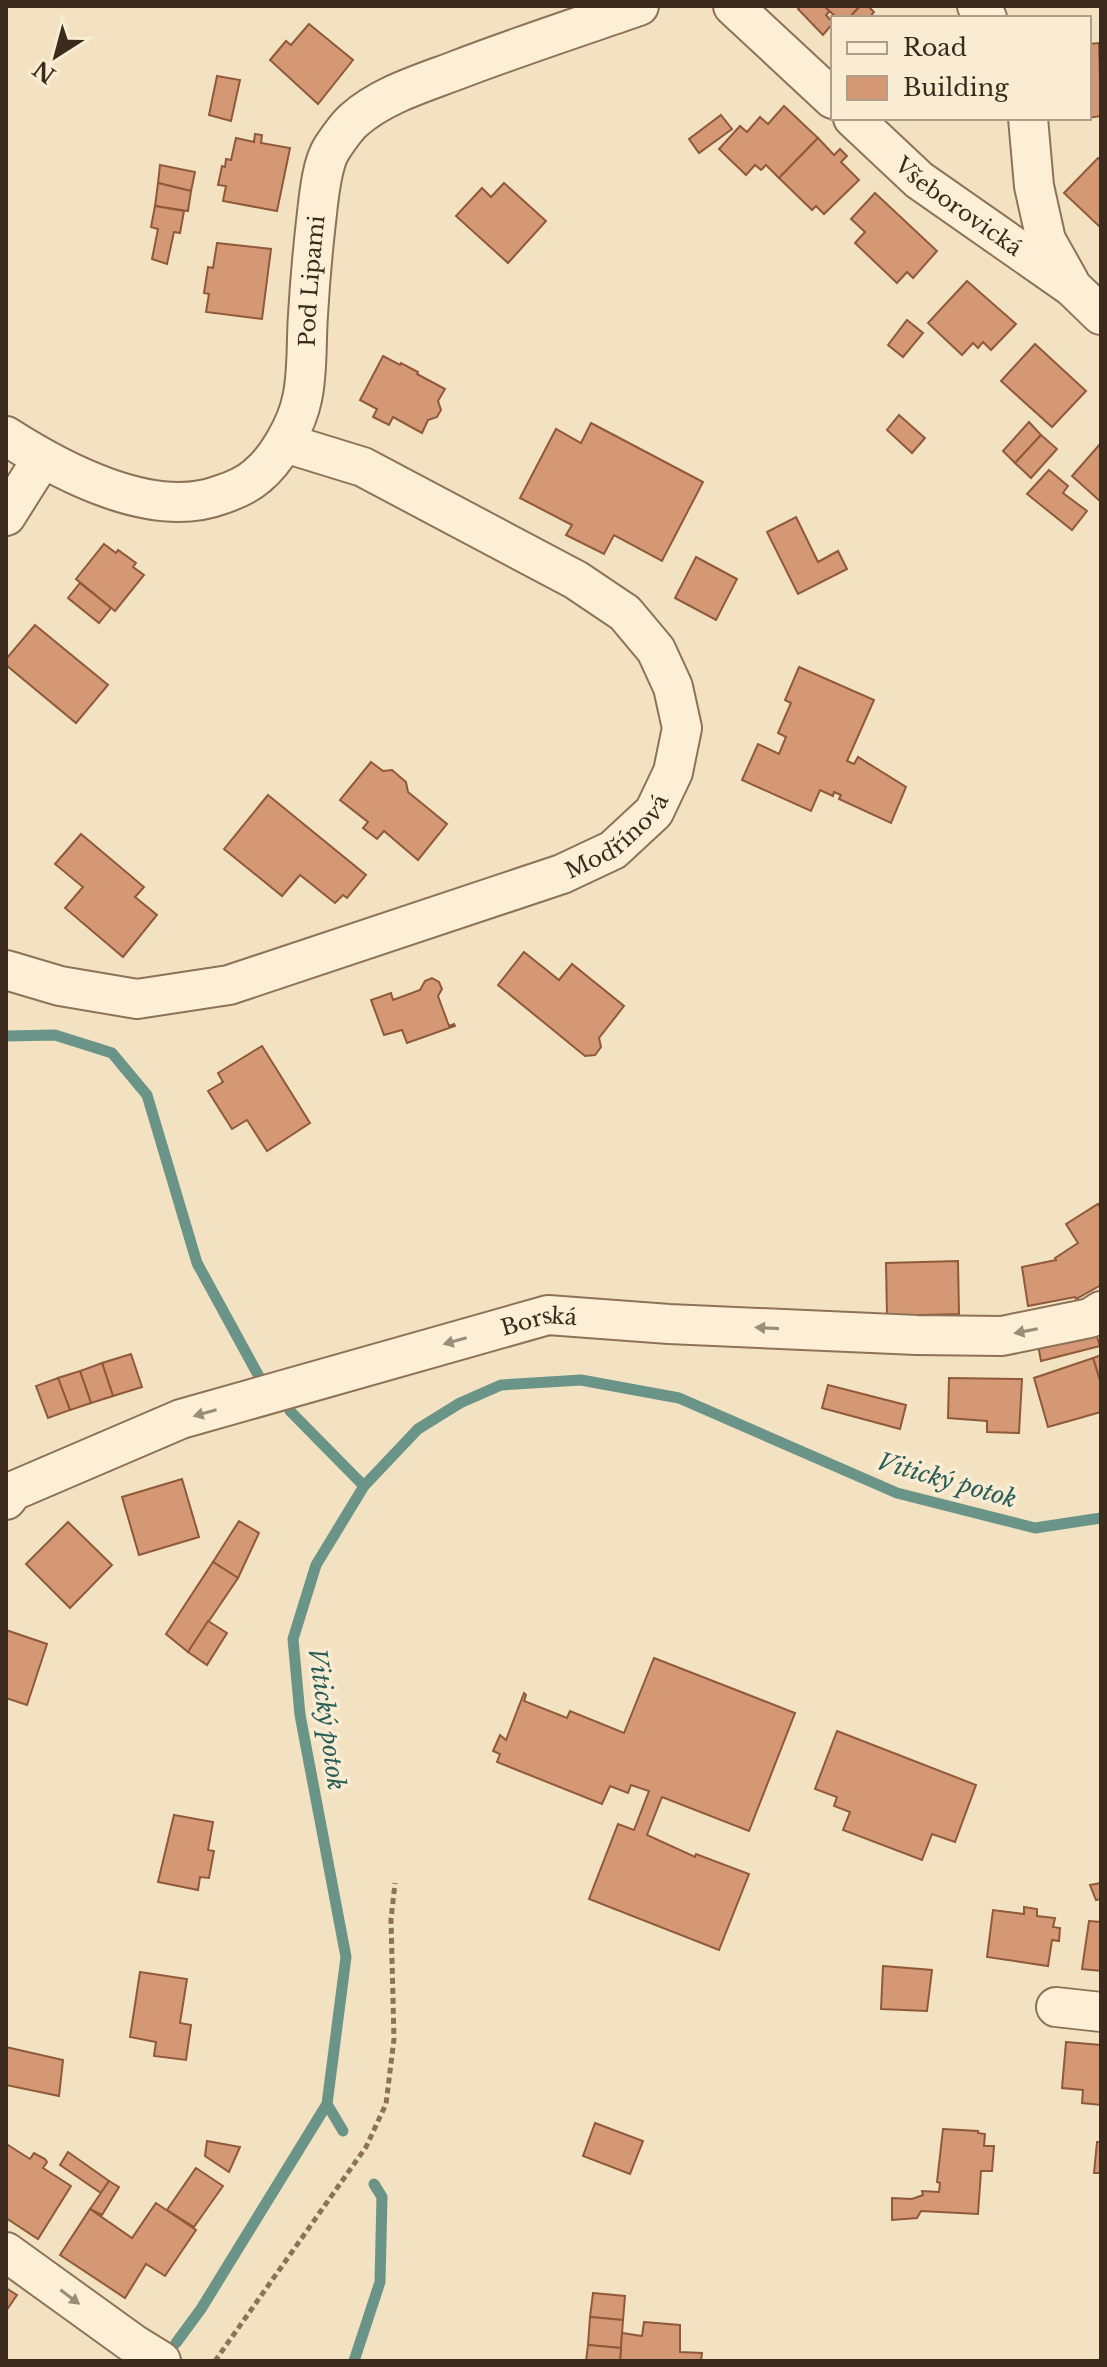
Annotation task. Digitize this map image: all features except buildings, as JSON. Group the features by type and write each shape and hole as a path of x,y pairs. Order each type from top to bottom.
{"street":[{"name":"Pod Lipami","path":"6,436 42,459 124,494 158,501 187,503 210,499 258,476 285,443 303,397 310,277 320,192 330,151 354,120 389,97 431,79 639,6"},
{"path":"733,6 831,97"},
{"name":"Všeborovická","path":"855,120 919,180 1072,287 1101,315"},
{"name":"Všeborovická","path":"1028,120 1034,186 1046,240 1072,287"},
{"name":"Modřínová","path":"6,970 60,986 137,999 229,985 562,874 613,850 654,812 673,772 682,728 673,687 656,650 625,613 576,580 363,467 285,443"},
{"path":"6,516 42,459"},
{"name":"Borská","path":"6,1500 13,1491 181,1419 548,1315 669,1324 1002,1336 1090,1318 1101,1311"},
{"path":"1056,2007 1101,2012"},
{"path":"6,2252 161,2361"}],"path":[{"path":"215,2361 366,2147 386,2104 394,2039 391,1919 395,1883"}],"waterway":[{"path":"6,1036 55,1035 112,1053 147,1095 197,1263 262,1382"},
{"name":"Vitický potok","path":"176,2343 201,2309 327,2104 346,1957 300,1715 293,1639 316,1565 364,1486 418,1429 460,1403 501,1385 581,1380 679,1398 897,1493 1035,1528 1101,1518"},
{"path":"290,1411 364,1486"},
{"path":"327,2104 343,2131"},
{"path":"354,2361 380,2282 382,2197 374,2184"}]}
